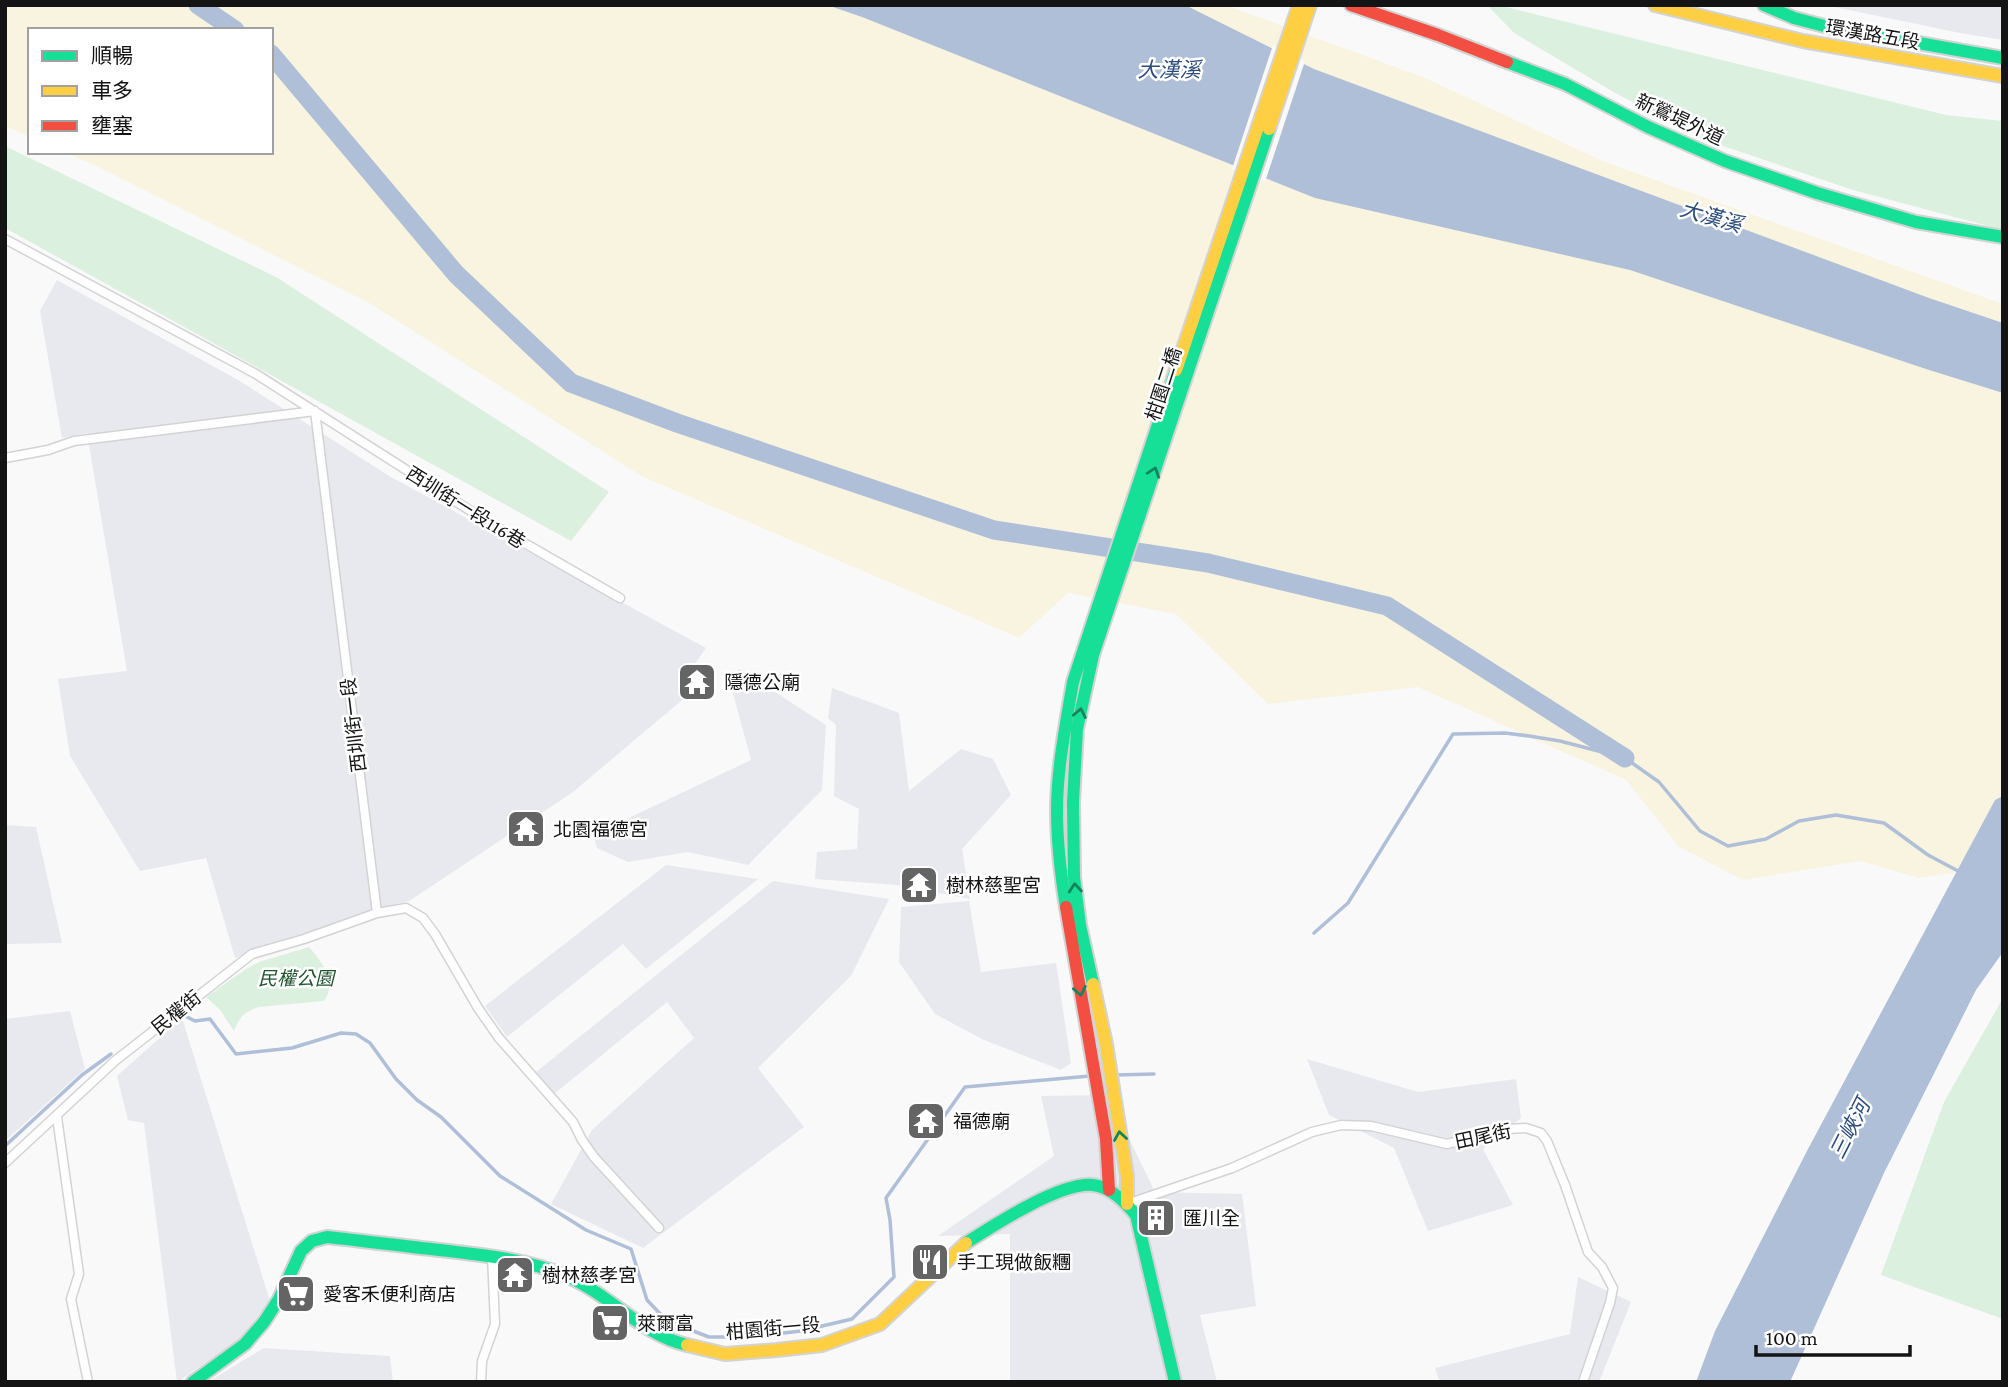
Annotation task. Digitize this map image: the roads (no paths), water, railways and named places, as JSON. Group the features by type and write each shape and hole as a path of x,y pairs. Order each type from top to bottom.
{"street":[{"name":"柑園二橋","path":"1110,1190 1104,1127 1062,883 1057,811 1059,777 1073,682 1299,5"},
{"name":"柑園二橋","path":"1127,1203 1127,1176 1106,1044 1076,901 1073,851 1077,729 1093,655 1310,5"},
{"name":"新鶯堤外道","path":"1351,5 1565,84 1648,127 1725,161 1817,193 1916,222 2003,237"},
{"name":"環漢路五段","path":"1655,5 1803,41 2003,76"},
{"path":"1764,5 1786,15 1829,26 2003,58"},
{"name":"西圳街一段116巷","path":"5,239 256,374 488,522 620,598"},
{"path":"5,458 48,450 74,441 315,411"},
{"name":"西圳街一段","path":"315,411 377,913"},
{"path":"377,913 406,908 423,918 435,933 478,1008 499,1038 573,1122 593,1157 659,1228"},
{"name":"民權街","path":"5,1163 116,1060 252,954 377,913"},
{"path":"57,1116 79,1274 71,1299 89,1382"},
{"name":"田尾街","path":"1127,1203 1232,1168 1312,1132 1341,1125 1371,1126 1447,1144 1507,1129 1526,1128 1541,1133 1565,1185 1588,1252 1602,1267 1613,1288 1583,1382"},
{"name":"柑園街一段","path":"192,1382 245,1344 279,1299 301,1251 313,1241 327,1237 492,1256 527,1263 567,1276 597,1293 646,1329 677,1343 725,1354 822,1345 880,1324 962,1245 1019,1210 1073,1187 1093,1185 1110,1190"},
{"path":"1110,1190 1127,1203 1136,1215 1175,1382"},
{"path":"481,1382 482,1361 495,1324 492,1256"}],"water":[{"name":"大漢溪","path":"827,5 1185,5 1314,69 1929,298 2003,323 2003,393 1630,270 1315,198"},
{"name":"三峽河","path":"2003,796 2003,952 1976,990 1884,1173 1790,1382 1696,1382 1715,1331 1808,1149 1995,800"}],"waterway":[{"path":"198,5 232,28"},
{"path":"273,56 456,274 571,383 677,423 994,530 1208,563 1387,606 1625,758"},
{"path":"1314,933 1348,903 1453,734 1505,733 1529,736 1625,758 1659,782 1700,831 1728,846 1766,839 1799,821 1836,815 1884,823 1928,855 1960,872"},
{"path":"185,1016 195,1021 210,1019 236,1054 292,1048 341,1033 356,1034 370,1043 396,1079 417,1100 441,1117 500,1176 586,1230 631,1249 647,1300 667,1321 709,1337 749,1337 801,1331 852,1319 894,1277 886,1198 965,1087 1090,1076"},
{"path":"5,1146 82,1075 111,1054"},
{"path":"1116,1075 1154,1074"}],"place":[{"name":"隱德公廟","path":"697,682"},
{"name":"北園福德宮","path":"526,829"},
{"name":"樹林慈聖宮","path":"919,885"},
{"name":"福德廟","path":"926,1121"},
{"name":"匯川全","path":"1156,1218"},
{"name":"手工現做飯糰","path":"930,1262"},
{"name":"樹林慈孝宮","path":"515,1275"},
{"name":"愛客禾便利商店","path":"296,1294"},
{"name":"萊爾富","path":"610,1323"}],"park label":[{"name":"民權公園","path":"296,978"}]}
